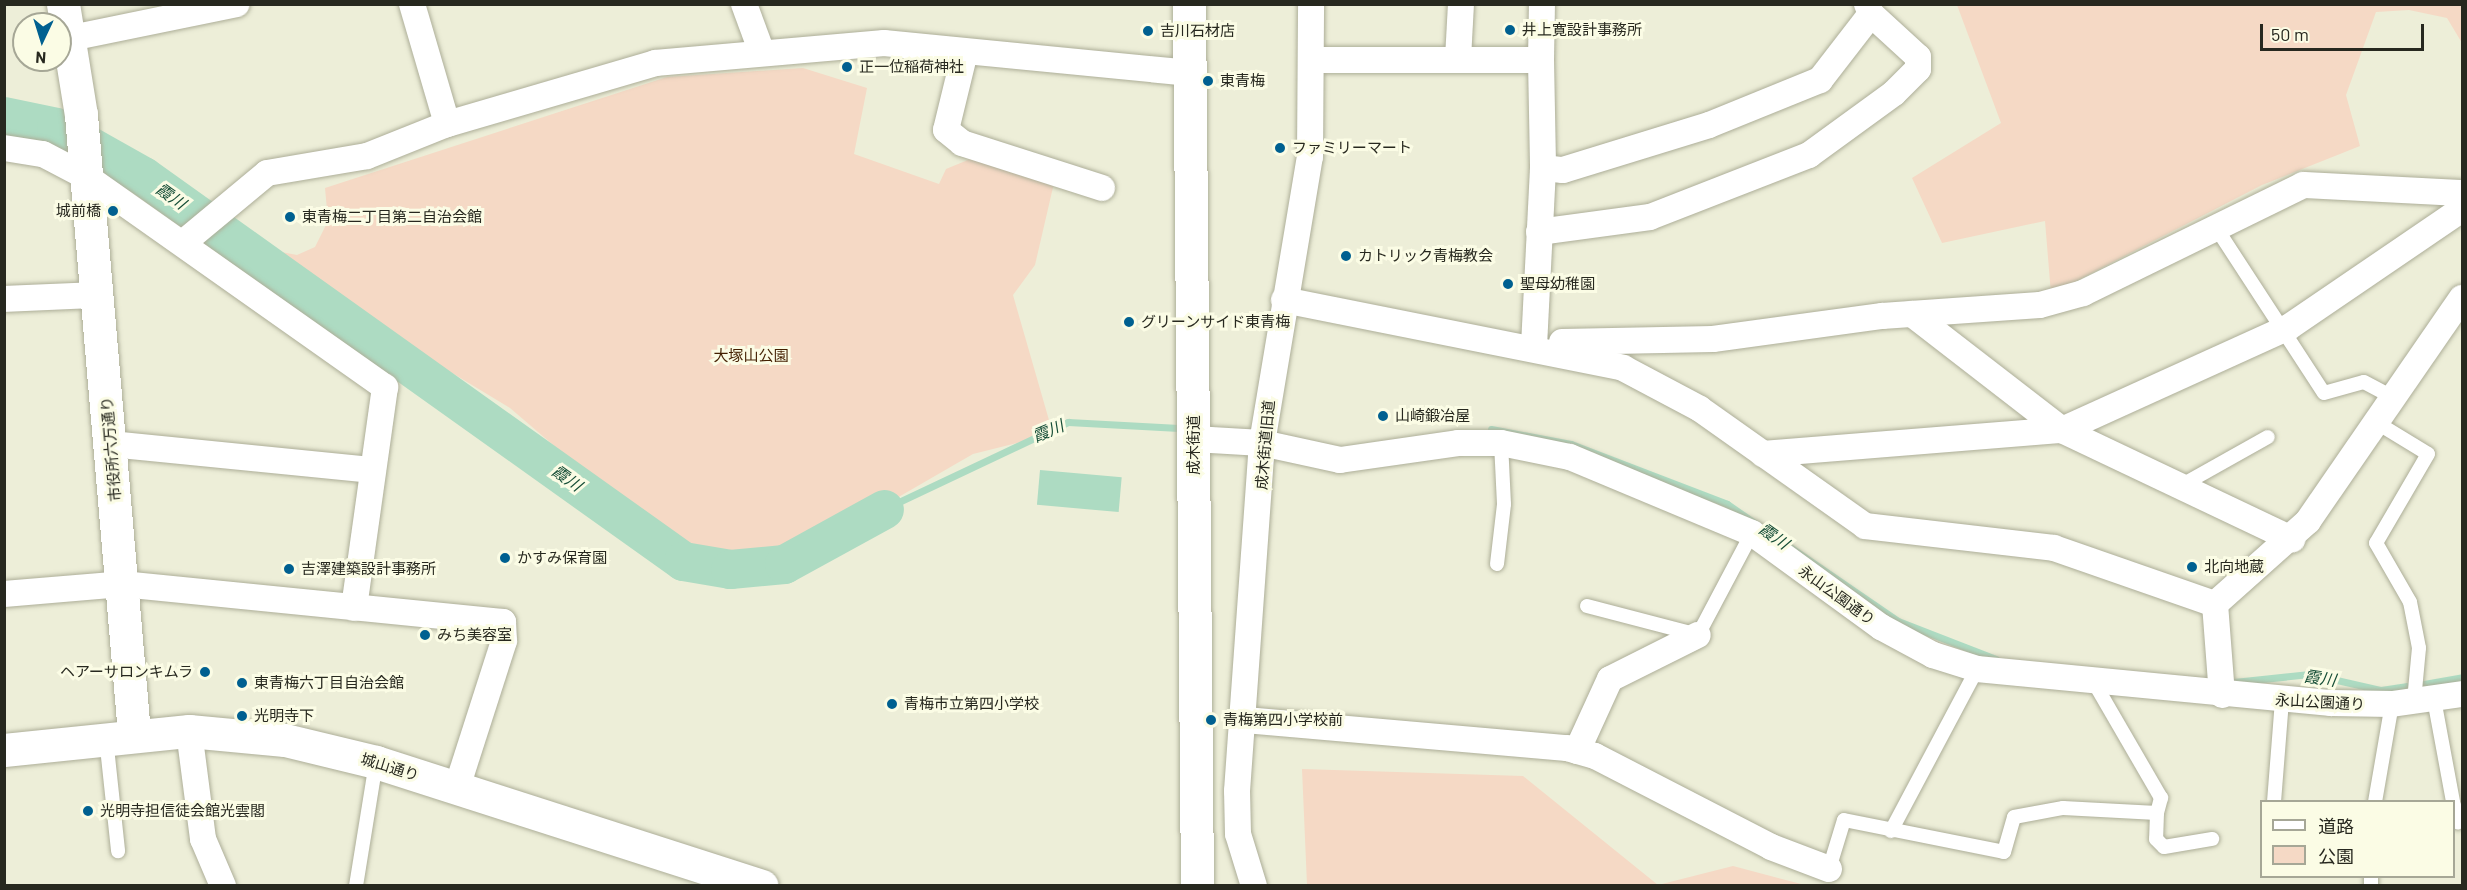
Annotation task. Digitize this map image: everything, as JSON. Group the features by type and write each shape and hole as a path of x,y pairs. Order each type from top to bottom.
{"street":[{"path":"72,38 197,9 237,4"},
{"path":"412,4 447,124"},
{"path":"744,4 761,50"},
{"name":"成木街道","path":"1190,4 1197,885"},
{"name":"成木街道旧道","path":"1254,885 1238,834 1262,442 1284,300 1310,157 1311,4"},
{"path":"1458,59 1461,4"},
{"path":"1534,343 1543,168 1542,4"},
{"path":"1539,232 1650,217 1809,155 1894,93 1918,69 1918,57 1869,9 1820,80 1629,153 1583,167 1543,168"},
{"path":"188,238 267,173 339,164 447,124 655,63 761,50 823,52 884,43 1191,73"},
{"path":"72,46 87,170"},
{"path":"965,51 946,130 962,143 1102,188"},
{"path":"1311,60 1541,60"},
{"path":"4,148 43,154 87,170 188,238 385,387 355,601"},
{"name":"市役所六万通り","path":"87,170 122,575 120,735"},
{"path":"1534,343 1713,339 1912,314 2054,303 2169,254 2216,226 2303,185 2463,193"},
{"path":"1763,454 2062,430 2282,330 2331,303 2463,209"},
{"path":"4,299 97,295"},
{"path":"2215,604 2292,539 2463,298"},
{"path":"1284,300 1534,343 1654,381 1865,526 2054,548 2215,604"},
{"path":"1912,314 2062,430 2177,488 2292,539"},
{"name":"永山公園通り","path":"1194,439 1262,442 1340,460 1458,443 1501,443 1600,468 1752,533 1881,627 1934,655 1977,669 2095,684 2282,700 2413,701 2463,694"},
{"path":"111,444 373,471"},
{"path":"4,594 122,575 355,601 503,622 504,640 457,787"},
{"path":"2215,604 2222,695"},
{"path":"1577,751 1610,679 1698,635"},
{"path":"1245,720 1577,751 1771,847 1829,868"},
{"path":"189,731 203,839 223,885"},
{"name":"城山通り","path":"4,750 120,735 189,731 285,740 376,762 762,885"}],"lane":[{"path":"2216,226 2324,393 2364,382 2392,397"},
{"path":"2374,421 2427,454 2376,543 2410,602 2419,648 2413,701 2375,800"},
{"path":"2177,488 2268,437"},
{"path":"1497,564 1504,504 1501,443"},
{"path":"1587,606 1698,635 1752,533"},
{"path":"1891,831 1977,669"},
{"path":"2095,684 2161,798 2157,813 2156,839 2164,847 2212,839"},
{"path":"2274,800 2282,700"},
{"path":"2413,701 2448,783 2452,800"},
{"path":"118,851 120,735"},
{"path":"356,885 376,762"},
{"path":"2443,800 2448,783"},
{"path":"1829,868 1844,820 2004,852 2014,817 2063,808 2157,813"},
{"path":"2455,811 2458,823"}],"green space":[{"path":"1957,5 2462,5 2462,43 2447,18 2409,10 2376,12 2346,95 2360,146 2262,185 2051,294 2045,221 1942,243 1912,178 2001,123"},
{"name":"大塚山公園","path":"803,68 867,88 854,154 939,184 946,169 980,155 1054,183 1035,265 1013,295 1053,434 973,454 774,569 730,569 684,557 510,408 269,262 276,251 297,255 315,247 328,221 325,188 667,77"},
{"path":"1302,769 1523,776 1658,885 1307,885"},
{"path":"1733,866 1805,885 1658,885"}],"shaded area":[{"path":"1040,470 1122,477 1119,512 1037,505"}],"waterway":[{"name":"霞川","path":"4,116 56,127 143,176 683,561 730,569 784,564 884,509"},
{"name":"霞川","path":"884,509 1068,422 1179,428"},
{"name":"霞川","path":"1491,429 1571,444 1727,504 1898,621 1996,659"},
{"name":"霞川","path":"2234,682 2310,674 2381,690 2406,686"},
{"name":"霞川","path":"2424,684 2462,677"}],"place":[{"name":"井上寛設計事務所","path":"1510,30"},
{"name":"吉川石材店","path":"1148,31"},
{"name":"正一位稲荷神社","path":"847,67"},
{"name":"東青梅","path":"1208,81"},
{"name":"ファミリーマート","path":"1280,148"},
{"name":"城前橋","path":"113,211"},
{"name":"東青梅二丁目第二自治会館","path":"290,217"},
{"name":"カトリック青梅教会","path":"1346,256"},
{"name":"聖母幼稚園","path":"1508,284"},
{"name":"グリーンサイド東青梅","path":"1129,322"},
{"name":"山崎鍛冶屋","path":"1383,416"},
{"name":"かすみ保育園","path":"505,558"},
{"name":"北向地蔵","path":"2192,567"},
{"name":"吉澤建築設計事務所","path":"289,569"},
{"name":"みち美容室","path":"425,635"},
{"name":"ヘアーサロンキムラ","path":"205,672"},
{"name":"東青梅六丁目自治会館","path":"242,683"},
{"name":"青梅市立第四小学校","path":"892,704"},
{"name":"光明寺下","path":"242,716"},
{"name":"青梅第四小学校前","path":"1211,720"},
{"name":"光明寺担信徒会館光雲閣","path":"88,811"}]}
